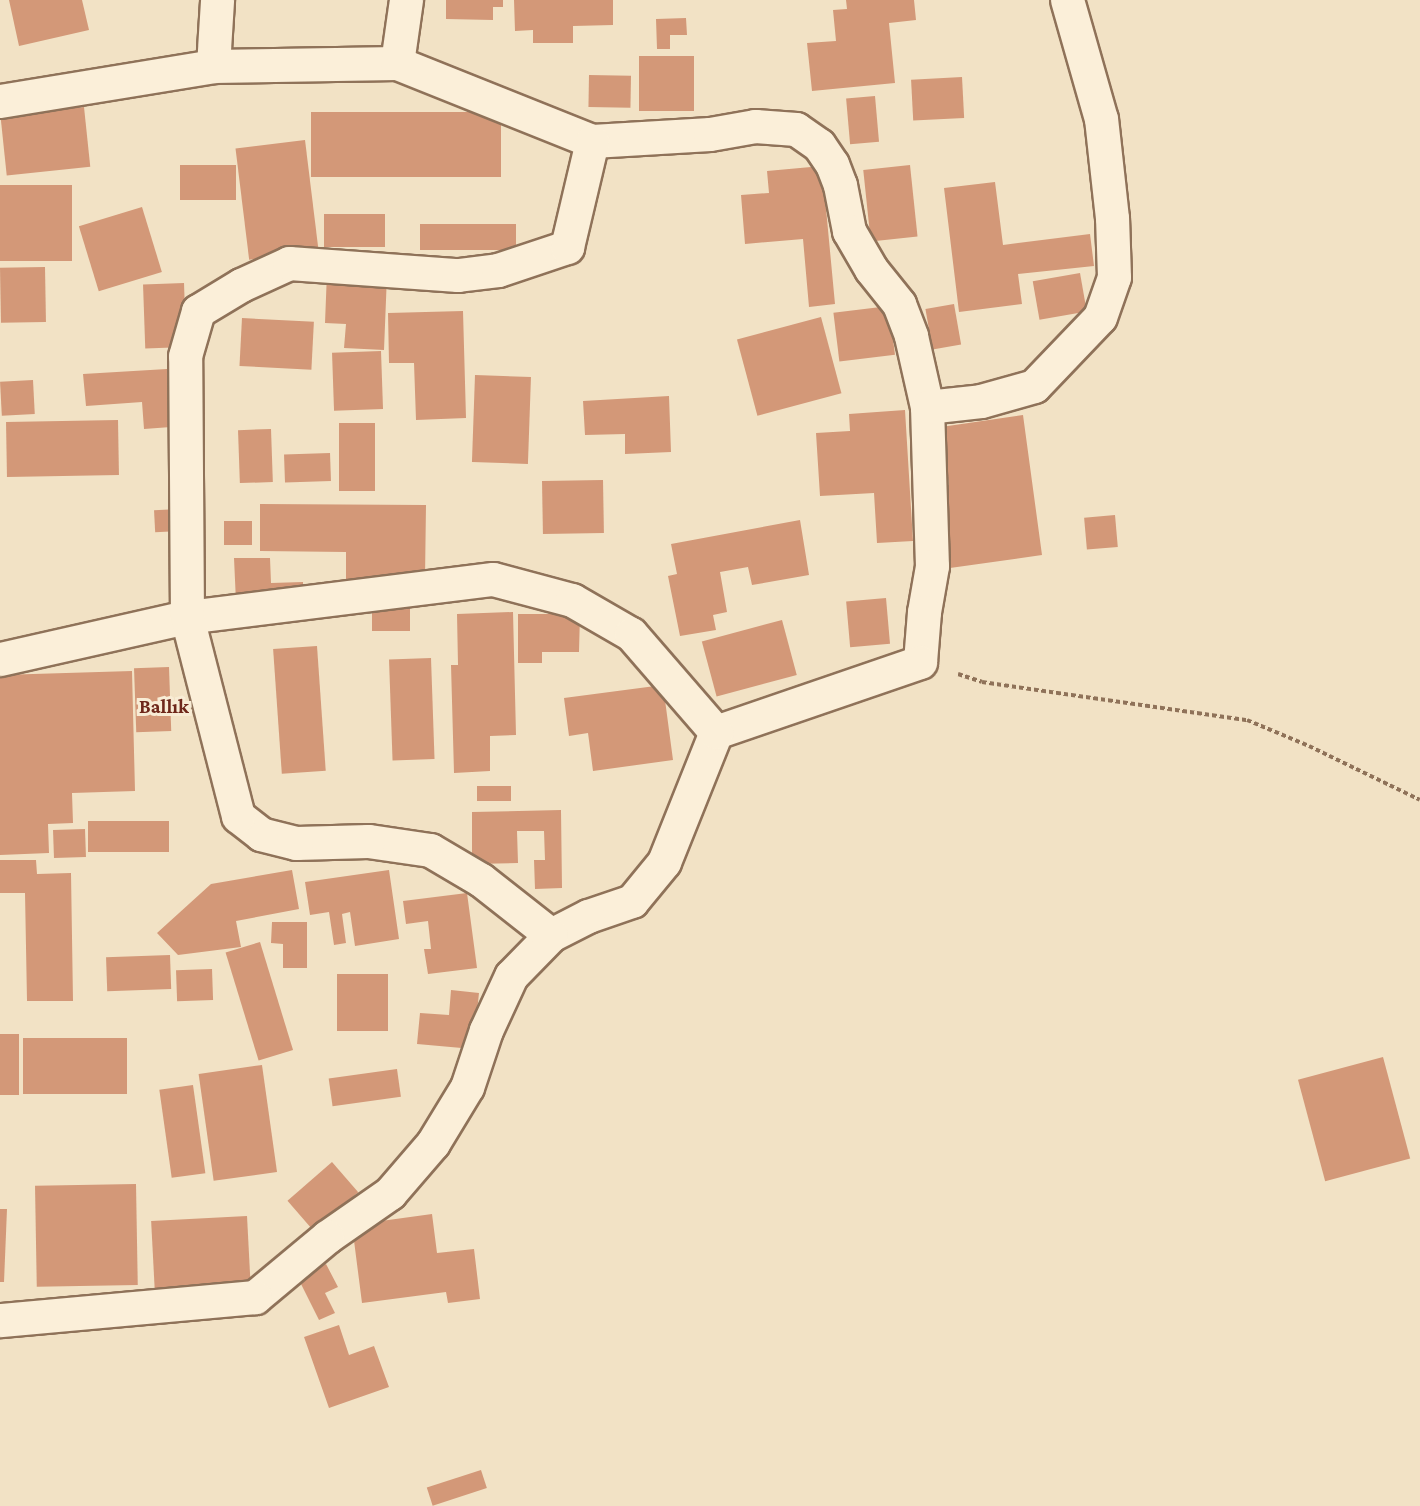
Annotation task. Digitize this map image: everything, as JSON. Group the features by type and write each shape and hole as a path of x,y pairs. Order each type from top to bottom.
{"street":[{"path":"213,66 217,0"},
{"path":"397,63 406,0"},
{"path":"927,406 981,401 1034,386 1100,318 1114,277 1112,218 1101,119 1067,0"},
{"path":"0,101 213,66 397,63 592,141 710,134 755,126 795,129 819,145 832,164 840,185 849,231 871,269 899,304 914,347 927,406 932,566 924,612 920,662 716,732 664,862 632,901 588,916 551,935 511,976 486,1030 467,1087 433,1143 390,1193 327,1237 255,1297 183,1306 0,1320"},
{"path":"551,935 481,880 430,850 368,841 296,843 261,834 238,816 187,617 185,356 198,311 241,285 289,263 458,275 498,270 567,248 592,141"},
{"path":"0,659 187,617 492,579 572,600 631,634 716,732"}],"path":[{"path":"920,662 982,682 1246,720 1310,746 1420,800"}],"building":[{"path":"9,0 82,0 89,30 19,46"},
{"path":"446,0 503,0 503,7 493,7 493,20 446,19"},
{"path":"514,0 613,0 613,25 573,26 573,43 533,43 533,30 515,31"},
{"path":"846,0 914,0 916,20 889,23 895,83 812,91 807,43 836,41 833,10 847,9"},
{"path":"686,18 687,35 670,35 670,49 657,49 656,19"},
{"path":"639,56 694,56 694,111 639,111"},
{"path":"589,75 631,76 630,108 588,107"},
{"path":"962,77 964,118 913,121 911,80"},
{"path":"875,96 879,142 850,144 846,99"},
{"path":"84,107 90,167 7,175 0,116"},
{"path":"311,112 501,112 501,177 311,177"},
{"path":"305,140 319,251 249,260 236,149"},
{"path":"180,165 236,165 236,200 180,200"},
{"path":"910,165 918,237 871,242 863,170"},
{"path":"822,166 835,304 809,307 803,239 745,244 741,195 769,193 767,171"},
{"path":"995,182 1003,245 1090,234 1094,266 1018,274 1022,304 959,312 944,188"},
{"path":"0,185 72,185 72,261 0,261"},
{"path":"142,207 162,272 99,291 79,226"},
{"path":"324,214 385,214 385,247 324,247"},
{"path":"420,224 516,224 516,250 420,250"},
{"path":"45,267 46,322 1,323 0,268"},
{"path":"327,272 387,275 384,350 344,348 346,324 325,323"},
{"path":"1080,273 1087,311 1040,320 1033,281"},
{"path":"184,283 186,347 145,348 143,284"},
{"path":"954,304 961,344 933,349 925,309"},
{"path":"889,306 895,355 839,361 833,313"},
{"path":"463,311 466,418 416,420 414,363 389,363 388,313"},
{"path":"821,317 841,393 757,416 737,340"},
{"path":"242,318 314,322 311,370 239,366"},
{"path":"381,351 383,409 334,411 332,353"},
{"path":"167,369 171,427 144,429 142,402 86,406 83,374"},
{"path":"475,375 531,377 528,464 472,462"},
{"path":"33,380 35,414 2,416 0,382"},
{"path":"669,396 671,452 625,454 625,434 585,435 583,401"},
{"path":"905,410 913,541 877,543 874,493 820,496 816,433 850,431 849,414"},
{"path":"1023,415 1042,555 950,568 939,487 949,485 941,427"},
{"path":"118,420 119,475 7,477 6,422"},
{"path":"339,423 375,423 375,491 339,491"},
{"path":"271,429 273,482 240,483 238,430"},
{"path":"330,453 331,481 285,483 284,455"},
{"path":"603,480 604,533 543,534 542,481"},
{"path":"260,504 426,505 425,579 346,579 346,552 260,551"},
{"path":"179,509 180,531 155,532 154,510"},
{"path":"1115,515 1118,547 1087,550 1084,518"},
{"path":"800,520 809,575 752,585 748,567 720,572 727,612 713,615 716,630 680,636 668,576 677,574 671,544"},
{"path":"224,521 252,521 252,545 224,545"},
{"path":"234,558 270,558 271,583 303,582 303,600 236,602"},
{"path":"886,598 890,644 850,647 846,601"},
{"path":"372,601 410,601 410,631 372,631"},
{"path":"513,612 516,735 490,736 490,771 454,773 451,665 458,665 457,614"},
{"path":"518,614 580,614 579,652 542,652 542,663 518,663"},
{"path":"782,620 797,675 717,697 702,641"},
{"path":"317,646 326,771 282,774 273,649"},
{"path":"431,658 435,759 393,760 389,659"},
{"path":"169,667 171,731 136,732 134,668"},
{"path":"132,671 135,791 72,793 73,823 48,824 49,853 0,855 0,675"},
{"path":"663,685 673,760 593,771 588,733 569,736 564,698"},
{"path":"477,786 511,786 511,801 477,801"},
{"path":"561,810 562,888 535,889 534,860 545,860 544,831 517,831 518,863 472,864 472,812"},
{"path":"88,821 169,821 169,852 88,852"},
{"path":"85,829 86,857 54,858 53,830"},
{"path":"0,860 36,860 37,874 71,873 73,1001 27,1001 25,893 0,893"},
{"path":"292,870 299,909 236,921 241,947 178,955 157,933 211,884"},
{"path":"389,870 399,939 355,946 350,912 342,914 346,943 334,945 329,912 310,915 305,882"},
{"path":"467,893 477,968 428,974 424,949 431,949 428,921 406,924 403,901"},
{"path":"272,922 307,922 307,968 283,968 283,944 271,943"},
{"path":"260,942 293,1050 259,1061 226,953"},
{"path":"170,955 171,989 107,991 106,957"},
{"path":"212,969 213,1000 177,1001 176,970"},
{"path":"337,974 388,974 388,1031 337,1031"},
{"path":"451,990 479,993 473,1049 417,1044 420,1013 449,1015"},
{"path":"0,1034 19,1034 19,1095 0,1095"},
{"path":"23,1038 127,1038 127,1094 23,1094"},
{"path":"1383,1057 1410,1158 1325,1181 1298,1080"},
{"path":"262,1065 277,1172 214,1181 199,1074"},
{"path":"397,1069 401,1097 333,1106 329,1079"},
{"path":"193,1085 205,1173 172,1178 159,1090"},
{"path":"332,1162 358,1192 314,1231 287,1201"},
{"path":"136,1184 138,1285 37,1287 35,1186"},
{"path":"0,1209 7,1209 4,1282 0,1282"},
{"path":"432,1214 437,1253 474,1249 480,1299 448,1303 446,1292 362,1303 352,1225"},
{"path":"247,1216 251,1296 155,1301 151,1221"},
{"path":"326,1264 338,1287 325,1293 335,1313 319,1320 298,1278"},
{"path":"339,1325 349,1355 374,1346 389,1387 329,1408 304,1337"},
{"path":"481,1470 487,1488 433,1506 427,1488"}],"district":[{"name":"Ballık","path":"164,706"}]}
